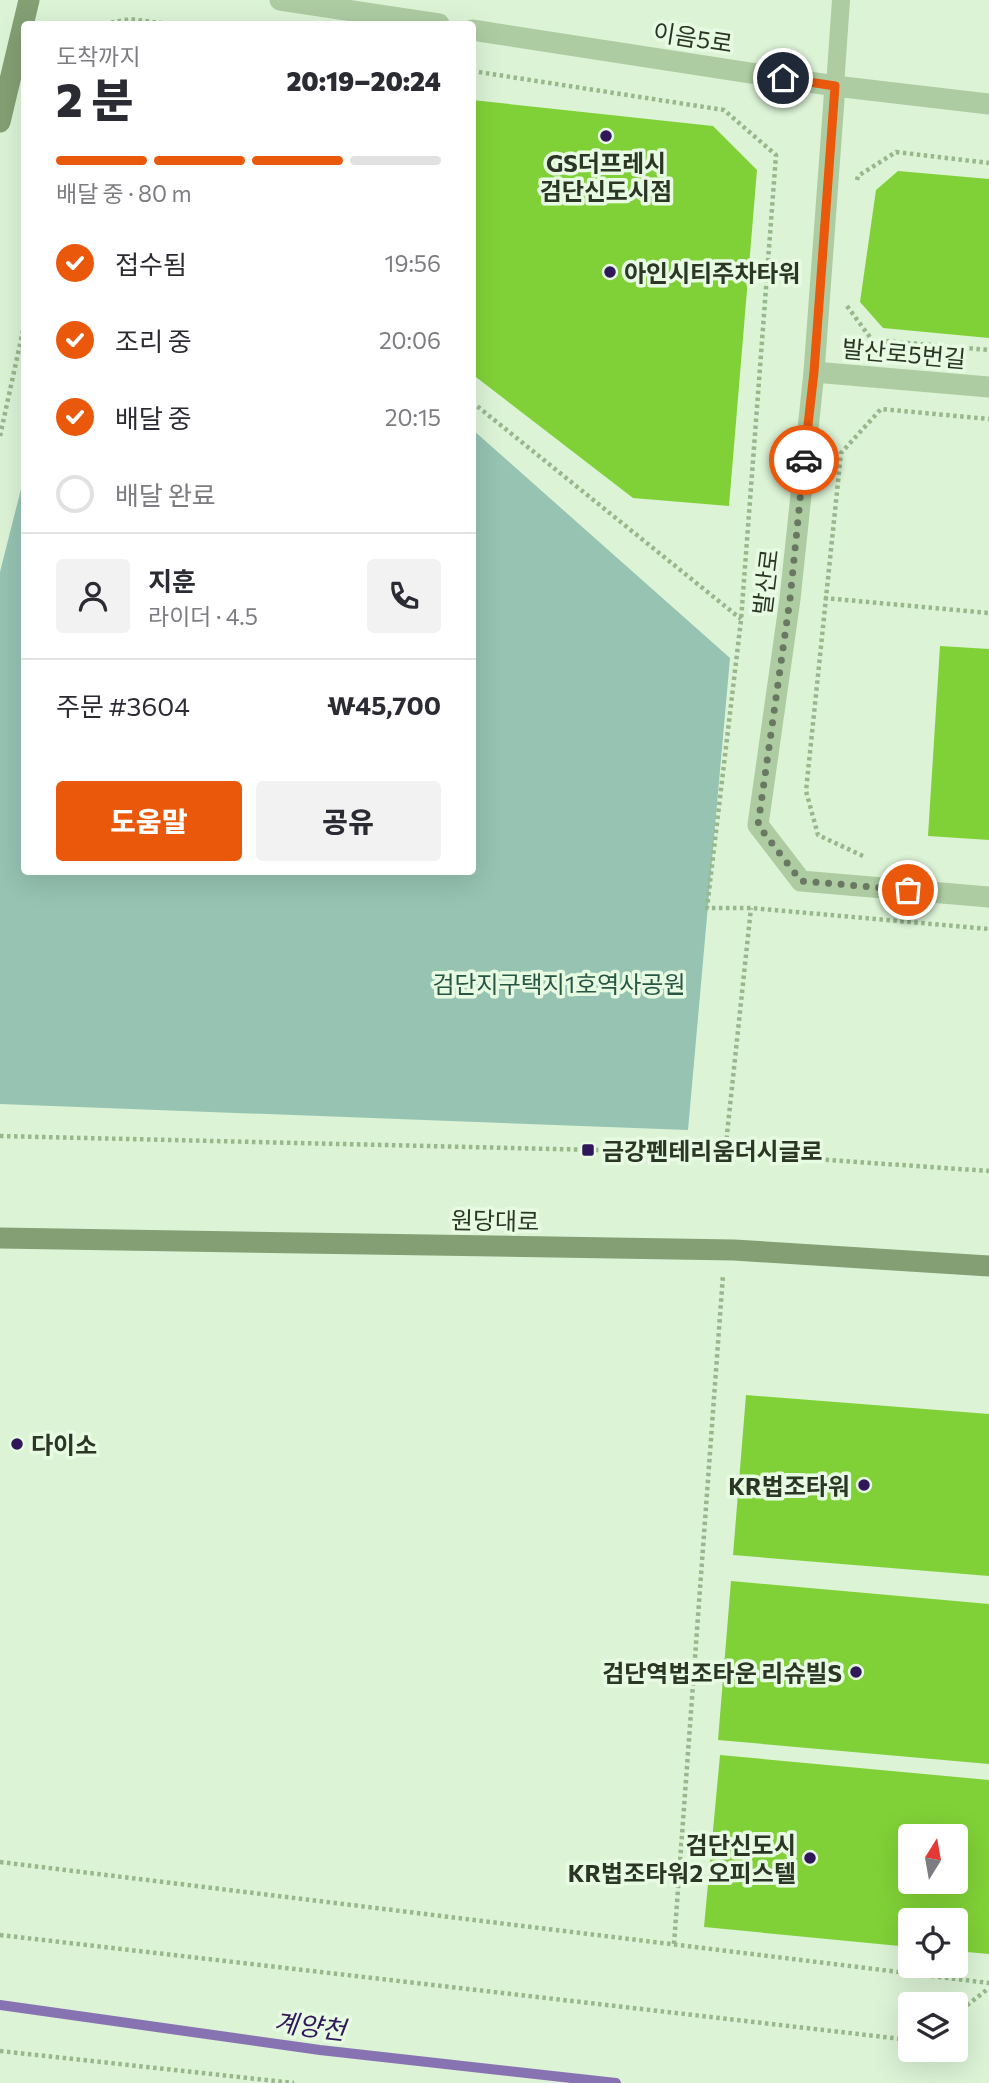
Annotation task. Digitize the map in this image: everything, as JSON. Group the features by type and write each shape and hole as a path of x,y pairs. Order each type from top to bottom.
{"main road":[{"path":"24,21 29,0"},
{"path":"0,122 21,34"},
{"name":"원당대로","path":"0,1238 725,1249 989,1266"}],"street":[{"path":"281,0 419,21"},
{"name":"이음5로","path":"476,31 835,86 989,104"},
{"name":"발산로","path":"835,86 814,372 790,599 758,825 801,881 989,897"},
{"name":"발산로5번길","path":"814,372 989,387"}],"lane":[{"path":"835,86 841,0"}],"path":[{"path":"120,21 146,21"},
{"path":"476,72 724,110 776,155 741,620 707,908 751,908 989,929"},
{"path":"857,188 858,176 896,152 989,163"},
{"path":"845,304 872,340 989,350"},
{"path":"0,436 21,340"},
{"path":"476,405 741,620"},
{"path":"875,857 863,856 818,835 806,791 841,453 881,409 989,419"},
{"path":"824,598 989,613"},
{"path":"725,1153 751,908"},
{"path":"0,1136 725,1153 989,1171"},
{"path":"674,1944 725,1249"},
{"path":"0,1862 989,1985"},
{"path":"0,1935 898,2039"},
{"path":"968,2003 989,1985"},
{"path":"0,2051 294,2083"}],"green space":[{"name":"검단지구택지1호역사공원","path":"476,433 730,658 688,1130 0,1104 0,572 21,489 21,875 476,875"}],"building":[{"name":"아인시티주차타워","path":"476,100 713,126 757,170 729,506 633,498 476,377"},
{"path":"898,171 989,179 989,338 883,328 860,302 876,190"},
{"path":"940,646 989,649 989,840 928,836"},
{"name":"KR법조타워","path":"746,1395 989,1414 989,1576 733,1555"},
{"name":"검단역법조타운 리슈빌S","path":"731,1581 989,1604 989,1764 718,1740"},
{"name":"검단신도시 KR법조타워2 오피스텔","path":"720,1755 989,1780 989,1954 968,1952 968,1908 898,1908 898,1946 704,1927"}],"waterway":[{"name":"계양천","path":"0,2005 320,2050 616,2083"}],"way so far":[{"path":"804,460 790,599 758,825 801,881 908,890"}],"place":[{"name":"GS더프레시 검단신도시점","path":"606,136"},
{"name":"아인시티주차타워","path":"610,272"},
{"name":"금강펜테리움더시글로","path":"588,1150"},
{"name":"다이소","path":"17,1444"},
{"name":"KR법조타워","path":"864,1485"},
{"name":"검단역법조타운 리슈빌S","path":"856,1672"},
{"name":"검단신도시 KR법조타워2 오피스텔","path":"810,1858"}],"route":[{"path":"783,78 835,86 814,372 804,460"}]}
